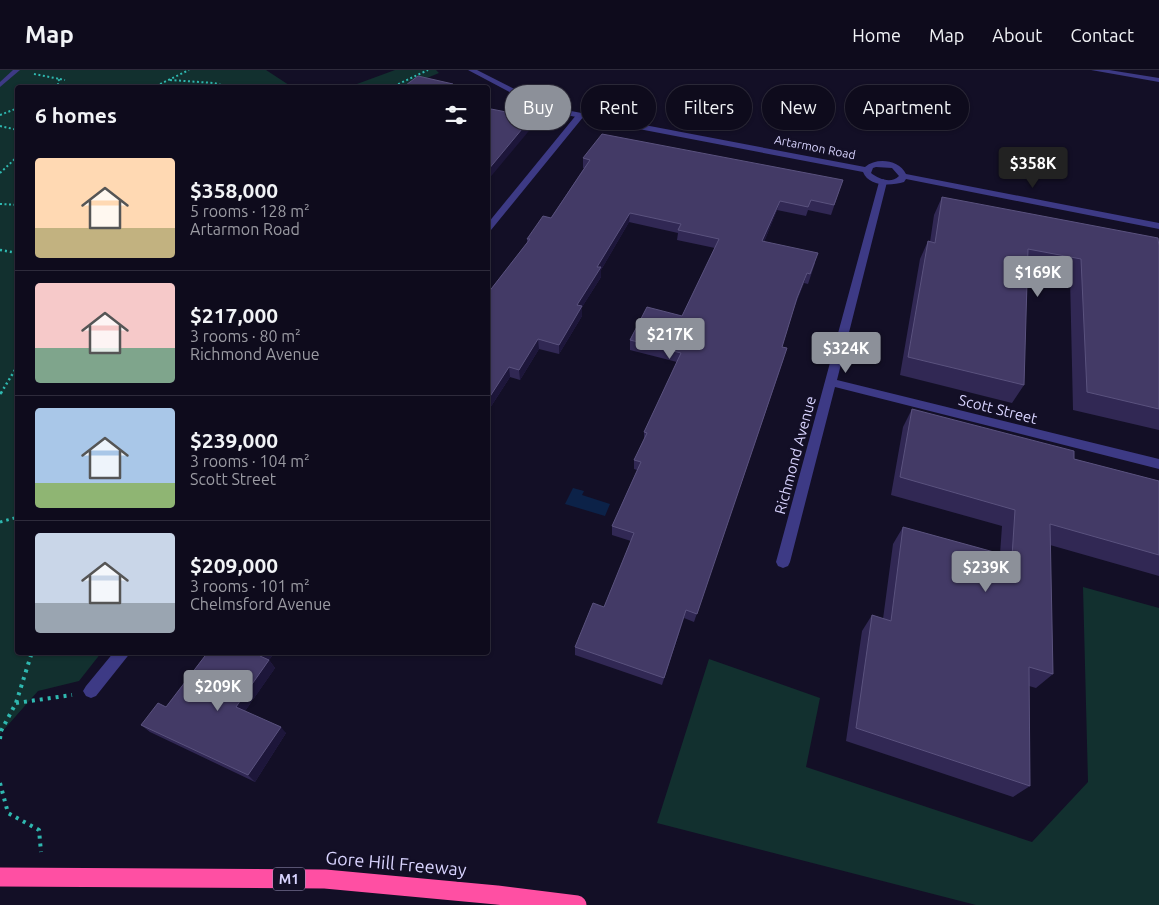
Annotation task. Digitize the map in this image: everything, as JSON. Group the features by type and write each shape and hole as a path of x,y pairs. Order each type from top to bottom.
{"highway":[{"name":"Gore Hill Freeway","path":"0,877 325,879 497,895 577,905"}],"street":[{"name":"Artarmon Road","path":"472,70 538,105 580,116 867,170"},
{"path":"1095,70 1159,80"},
{"path":"490,226 580,116"},
{"path":"903,176 896,182 883,182 870,177 867,170 874,165 887,164 899,169 903,176 1159,226"},
{"name":"Richmond Avenue","path":"782,562 883,182"},
{"name":"Scott Street","path":"830,382 1159,464"},
{"path":"91,691 121,655"}],"lane":[{"path":"0,85 18,70"}],"path":[{"path":"159,85 189,70"},
{"path":"396,85 428,70"},
{"path":"30,73 65,80"},
{"path":"58,85 60,79"},
{"path":"170,80 218,85"},
{"path":"0,115 15,109"},
{"path":"0,126 15,129"},
{"path":"0,173 15,159"},
{"path":"0,204 15,205"},
{"path":"0,250 15,252"},
{"path":"0,394 15,370"},
{"path":"0,522 15,518"},
{"path":"0,739 1,731 16,703 31,655"},
{"path":"16,703 91,691"},
{"path":"0,783 8,812 39,830 41,858"}],"green space":[{"path":"0,70 266,70 289,85 15,85 15,655 99,655 79,681 38,691 0,734"},
{"path":"395,70 436,70 439,73 410,85 354,85"},
{"path":"1083,587 1159,608 1159,905 976,905 657,823 709,659 820,698 806,767 1032,842 1088,782"}],"water":[{"path":"573,488 584,491 582,495 610,504 605,516 565,504"}],"building":[{"path":"418,76 453,84 452,85 406,85"},
{"path":"491,109 505,112 505,130 521,130 490,168"},
{"path":"602,134 843,180 834,205 811,200 808,207 780,201 762,241 818,253 810,274 807,273 797,298 782,347 787,348 697,614 686,610 664,678 575,647 593,603 604,607 634,533 612,526 641,462 634,460 647,433 644,432 681,353 630,340 647,307 682,316 719,239 678,230 681,224 630,213 597,267 601,267 577,305 582,306 559,345 538,339 519,370 509,367 490,396 490,290 530,239 527,239 543,216 551,218 590,160 583,158"},
{"path":"942,197 1158,238 1159,409 1087,392 1081,259 1028,249 1024,385 908,357 928,241 935,243"},
{"path":"912,409 1074,451 1074,459 1159,481 1159,555 1050,524 1053,674 1029,667 1030,786 856,728 872,615 891,621 903,527 1012,557 1015,510 900,477"},
{"path":"206,655 261,655 269,660 236,707 281,727 248,775 141,725 158,703 166,707"}]}
